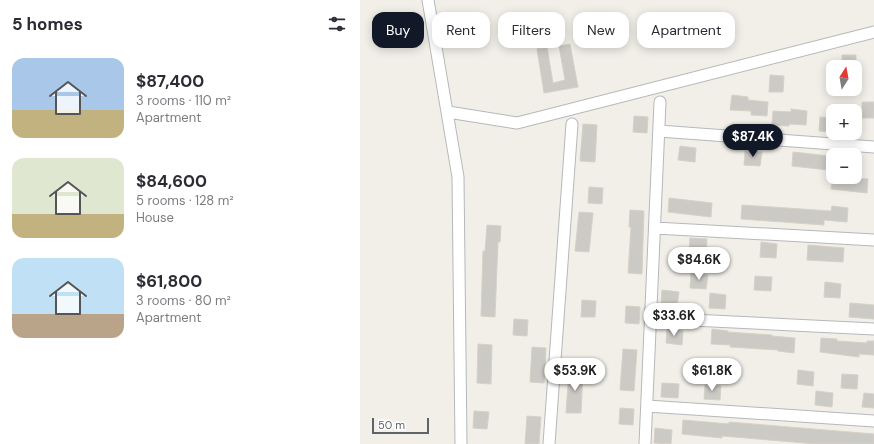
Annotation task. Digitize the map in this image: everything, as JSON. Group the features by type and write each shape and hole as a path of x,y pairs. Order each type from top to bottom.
{"street":[{"path":"428,0 458,177 462,444"},
{"path":"448,112 517,122 874,32"},
{"path":"645,444 660,102"},
{"path":"549,444 572,124"},
{"path":"659,130 874,147"},
{"path":"655,228 874,240"},
{"path":"651,318 874,329"},
{"path":"647,406 874,421"}],"building":[{"path":"570,44 578,87 544,93 537,49 547,48 553,83 565,80 559,48 565,48 565,45"},
{"path":"842,55 856,55 856,60 842,60"},
{"path":"770,75 784,76 783,92 769,92"},
{"path":"732,95 748,97 748,100 768,102 767,116 751,115 751,111 730,110"},
{"path":"862,102 874,102 874,118 862,118"},
{"path":"791,109 807,111 806,125 772,125 773,111 791,112"},
{"path":"634,116 648,117 647,133 633,132"},
{"path":"820,117 826,117 826,132 819,131"},
{"path":"583,124 597,125 595,162 580,161"},
{"path":"680,146 696,148 695,162 678,160"},
{"path":"745,151 762,152 760,166 744,165"},
{"path":"793,152 826,156 826,170 792,166"},
{"path":"862,179 868,179 867,193 831,189 831,184 862,184"},
{"path":"589,187 603,188 602,204 588,203"},
{"path":"669,198 712,203 711,217 668,212"},
{"path":"742,205 831,211 832,206 848,208 847,222 824,220 824,225 741,219"},
{"path":"630,210 644,211 642,274 628,273 631,227 629,227"},
{"path":"579,212 593,213 589,252 575,251"},
{"path":"487,225 501,226 500,242 498,242 495,317 481,316 483,251 485,251"},
{"path":"690,238 707,239 706,253 689,252"},
{"path":"761,242 777,244 776,258 760,257"},
{"path":"808,245 844,248 843,262 807,260"},
{"path":"691,273 708,275 706,289 690,288"},
{"path":"755,276 772,277 771,291 754,290"},
{"path":"825,282 841,284 840,298 824,297"},
{"path":"662,290 679,292 677,306 661,304"},
{"path":"710,293 726,295 725,309 709,308"},
{"path":"582,300 596,301 595,317 581,317"},
{"path":"850,303 874,305 874,319 849,317"},
{"path":"626,306 640,307 639,324 625,323"},
{"path":"514,319 528,320 527,336 513,335"},
{"path":"667,329 683,331 682,345 666,343"},
{"path":"712,329 728,332 795,338 794,353 778,350 730,347 731,345 711,344"},
{"path":"821,338 837,339 837,341 867,343 867,341 874,341 874,355 859,354 859,357 820,352"},
{"path":"478,344 492,345 491,384 477,383"},
{"path":"532,347 546,348 544,383 530,382"},
{"path":"623,349 637,350 634,391 620,390"},
{"path":"569,370 583,371 581,413 566,413"},
{"path":"798,370 814,372 813,386 797,384"},
{"path":"842,374 858,375 857,389 841,388"},
{"path":"662,383 679,384 678,398 661,397"},
{"path":"705,385 721,386 720,400 704,399"},
{"path":"816,391 833,393 832,407 815,405"},
{"path":"864,393 874,394 874,408 862,407"},
{"path":"620,408 634,409 633,425 619,424"},
{"path":"474,411 489,412 487,429 473,428"},
{"path":"527,416 541,417 539,444 525,444"},
{"path":"683,420 729,424 729,422 874,434 874,444 816,444 682,434"},
{"path":"655,428 672,430 671,444 654,443"}]}
